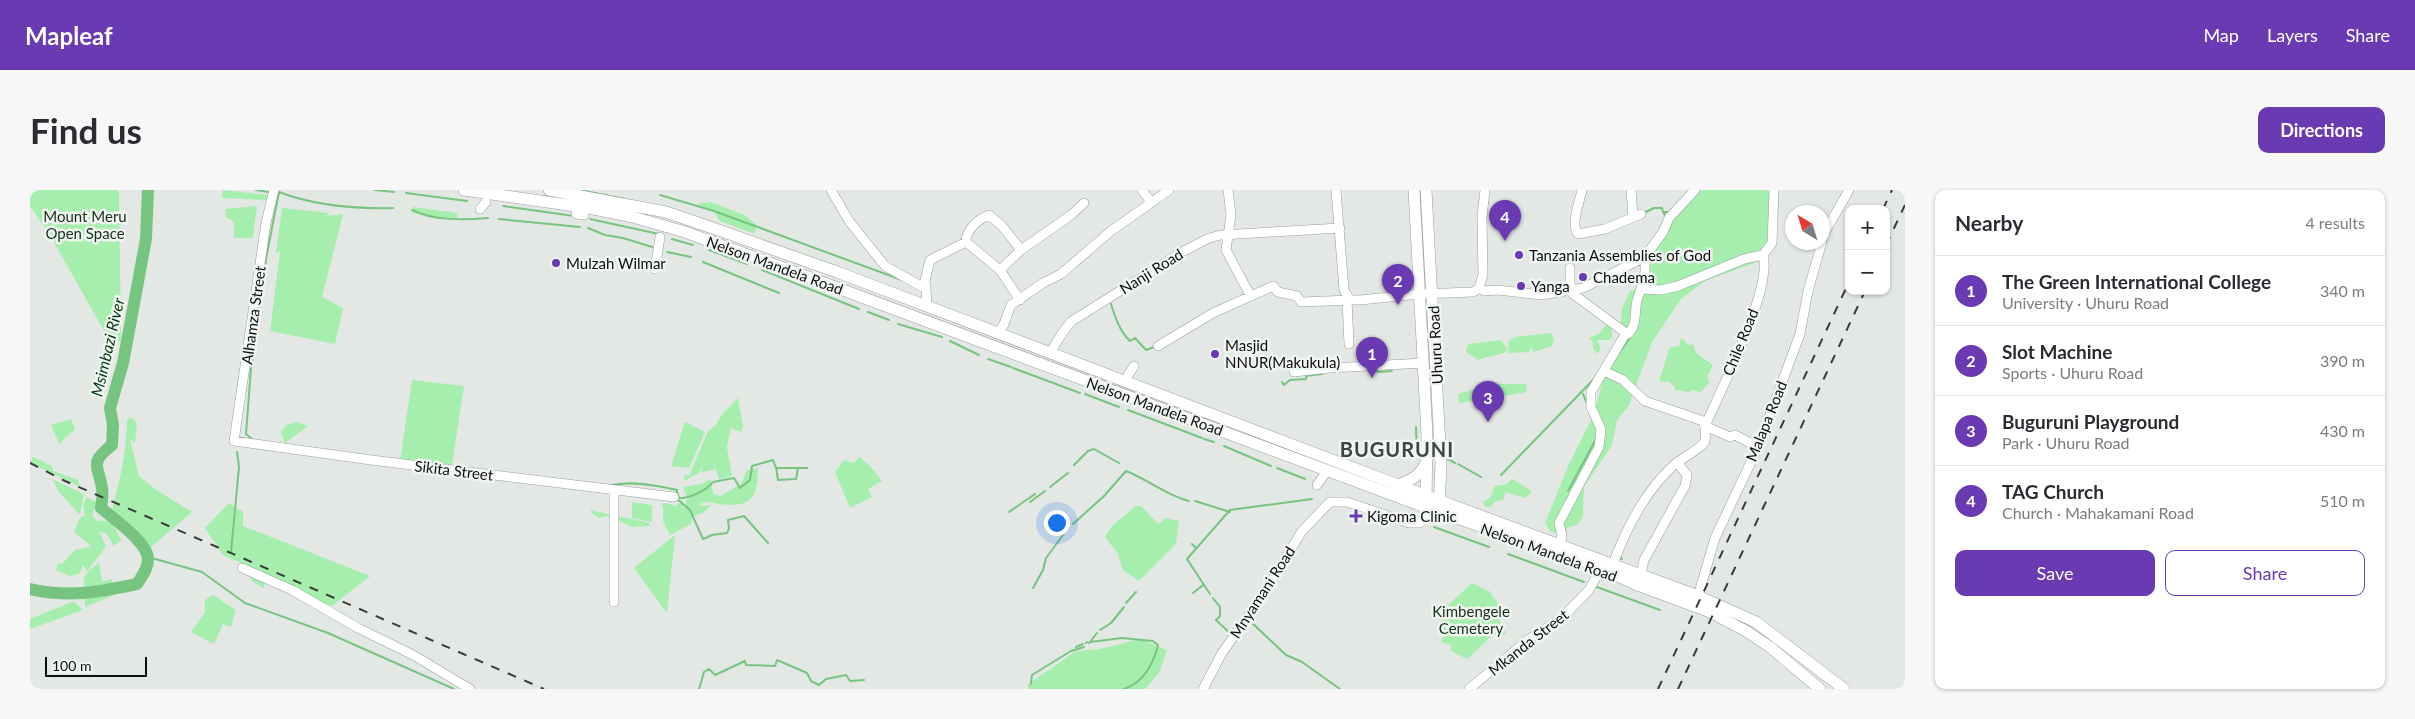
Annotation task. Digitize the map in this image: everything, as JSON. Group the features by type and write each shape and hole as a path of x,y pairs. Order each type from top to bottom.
{"main road":[{"name":"Nelson Mandela Road","path":"464,190 589,208 664,225 1426,507"},
{"name":"Nelson Mandela Road","path":"549,190 666,212 927,306 1397,485 1426,507"},
{"name":"Uhuru Road","path":"1414,190 1424,363 1427,460 1426,507"},
{"name":"Uhuru Road","path":"1426,190 1441,464 1440,506"},
{"path":"1397,485 1411,480 1417,475 1427,460"},
{"name":"Nelson Mandela Road","path":"1440,506 1560,545 1606,565 1635,584 1725,620 1770,647 1820,689"},
{"name":"Nelson Mandela Road","path":"1440,506 1606,565 1641,575 1698,596 1756,622 1844,689"},
{"path":"1426,507 1440,506"}],"street":[{"name":"Alhamza Street","path":"234,441 266,223 274,190"},
{"path":"831,190 849,221 885,266 921,289 927,306"},
{"path":"1142,190 1151,202"},
{"path":"998,333 1004,324 1011,305 1061,274 1111,231 1169,190"},
{"path":"1228,190 1231,215 1226,250 1250,295"},
{"path":"1336,190 1344,290 1349,300 1349,344"},
{"path":"1158,346 1213,313 1273,286 1278,292 1296,296 1301,302 1372,300 1419,294 1473,292 1479,288 1483,275 1482,217 1486,190"},
{"path":"1582,190 1575,229 1578,234 1605,229 1637,216 1630,190"},
{"path":"1479,288 1484,291 1498,290 1541,295 1582,288 1645,257 1663,232 1669,218 1695,190"},
{"name":"Chile Road","path":"1606,565 1644,500 1660,479 1677,462 1701,446 1705,441 1705,426 1748,329 1761,286 1763,255 1772,243 1774,190"},
{"path":"1830,223 1849,190"},
{"path":"1000,270 1021,250 1071,215 1084,203"},
{"path":"921,289 930,260 966,242 972,227 983,217 989,215 1002,226 1021,250"},
{"name":"Nanji Road","path":"1050,353 1058,342 1061,332 1072,321 1197,242 1229,234 1340,228"},
{"path":"655,269 660,237"},
{"path":"966,242 1000,270 1020,300"},
{"name":"Malapa Road","path":"1698,596 1715,538 1758,447 1800,334 1808,292 1820,250"},
{"path":"1643,289 1660,290 1678,286 1744,259 1763,255"},
{"path":"1560,545 1562,535 1559,522 1599,447 1601,429 1594,415 1590,399 1591,392 1626,333 1628,334 1635,327 1638,298 1643,289 1645,257"},
{"path":"1570,268 1570,285 1573,294 1626,333"},
{"path":"986,328 991,345"},
{"path":"1294,372 1329,368 1424,363"},
{"path":"1128,375 1134,366"},
{"path":"1604,371 1623,380 1645,401 1703,421 1705,426 1730,437 1735,435 1758,447"},
{"name":"Sikita Street","path":"234,441 371,460 674,497"},
{"path":"1641,575 1644,560 1685,486 1687,475 1677,462"},
{"path":"1317,485 1327,471"},
{"path":"614,490 614,602"},
{"name":"Mnyamani Road","path":"1203,689 1222,653 1266,591 1297,537 1309,521 1330,502 1339,501 1355,504 1402,522 1419,523 1426,507"},
{"path":"1426,507 1440,506"},
{"name":"Mkanda Street","path":"1469,689 1529,639 1561,619 1589,590 1606,565"},
{"path":"242,568 292,590 358,628 415,656 470,689"}],"green space":[{"name":"Mount Meru Open Space","path":"30,190 117,190 119,193 121,341 113,341 107,336 51,237 30,206"},
{"path":"223,190 269,195 267,200 222,198"},
{"path":"1698,190 1766,190 1775,194 1779,201 1768,253 1757,262 1705,281 1681,299 1652,342 1629,405 1617,420 1612,445 1584,487 1583,517 1578,524 1555,533 1550,531 1545,523 1569,464 1594,414 1610,353 1620,333 1622,309 1629,292 1639,287 1644,266 1672,221 1679,215"},
{"path":"711,202 744,215 756,224 755,234 720,221 715,213 699,207 700,203"},
{"path":"257,206 253,238 234,238 234,222 226,217 225,209"},
{"path":"413,207 458,213 457,219 412,213"},
{"path":"282,208 329,213 326,216 343,214 322,297 343,308 335,344 270,331 280,251 276,253"},
{"path":"1606,324 1612,329 1612,337 1609,340 1597,340 1601,349 1597,354 1593,348 1593,342 1589,338 1600,333"},
{"path":"1551,333 1554,339 1552,346 1534,352 1531,347 1529,352 1509,353 1508,342 1515,337"},
{"path":"1681,338 1689,345 1693,344 1696,353 1713,365 1707,377 1710,382 1701,392 1674,390 1675,386 1671,385 1671,382 1659,381 1670,347 1679,346"},
{"path":"1501,340 1508,350 1501,354 1478,360 1466,352 1468,344"},
{"path":"412,380 464,386 452,465 400,461"},
{"path":"1493,384 1526,384 1527,392 1459,403 1458,394"},
{"path":"738,398 743,427 741,432 731,428 727,447 732,476 719,479 714,464 714,470 701,472 702,464 699,473 684,481 685,474 689,476 708,431 715,426 724,412"},
{"path":"131,417 137,423 135,443 130,439 139,476 155,489 192,512 144,553 112,510 124,454 127,420"},
{"path":"71,419 75,429 59,444 51,425"},
{"path":"298,422 308,426 285,443 281,432 286,425"},
{"path":"685,422 705,432 689,468 671,466"},
{"path":"33,457 52,466 53,471 78,480 80,487 30,463"},
{"path":"859,457 869,465 882,481 868,489 872,497 850,508 835,472 844,460 854,463"},
{"path":"758,468 756,488 753,496 748,501 735,505 705,502 700,504 701,506 711,505 704,512 692,517 691,524 670,535 663,521 663,506 661,505 664,503 677,506 681,499 684,505 682,508 684,509 687,498 683,487 701,484 711,479 713,494 721,496 741,484 747,470"},
{"path":"52,479 84,494 80,515 59,492"},
{"path":"1512,479 1532,491 1525,498 1505,492 1504,499 1493,503 1491,507 1485,507 1483,502 1490,498 1495,486 1507,484"},
{"path":"86,497 97,502 92,516 98,521 111,521 121,540 114,546 106,533 99,532 106,546 88,572 99,562 102,582 111,579 119,593 85,607 84,576 88,573 83,565 79,574 69,576 56,570 58,563 62,564 75,550 88,547 91,550 90,545 74,532 80,518 85,515 83,507"},
{"path":"632,502 652,505 652,522 632,518"},
{"path":"229,503 243,512 243,526 370,576 332,606 267,581 263,588 252,581 241,563 223,555 205,528"},
{"path":"1136,506 1141,506 1158,524 1165,518 1179,521 1176,544 1139,581 1123,570 1118,554 1105,537 1112,526"},
{"path":"590,510 650,523 649,526 633,527 606,516 600,518"},
{"path":"675,535 667,613 634,568"},
{"name":"Kimbengele Cemetery","path":"1472,583 1489,591 1502,609 1497,616 1506,633 1498,639 1493,635 1467,659 1451,651 1451,645 1441,642 1444,633 1443,622 1434,613 1444,603 1447,606"},
{"path":"213,595 236,610 231,627 223,624 214,644 191,632 205,612 205,600"},
{"path":"74,601 83,610 30,629 30,619"},
{"path":"1140,639 1167,650 1159,673 1145,689 1029,689 1027,685 1076,651 1100,649"}],"waterway":[{"name":"Msimbazi River","path":"30,589 58,593 84,593 123,587 137,584 147,566 147,553 137,539 101,508 102,490 97,465 100,456 112,445 113,425 110,408 123,363 146,239 148,190"},
{"path":"256,190 268,192"},
{"path":"375,190 394,192"},
{"path":"580,190 625,199"},
{"path":"252,363 266,259 279,192 306,200 335,205 393,208"},
{"path":"406,193 467,201"},
{"path":"660,195 714,211 902,280"},
{"path":"503,206 574,216"},
{"path":"1644,213 1654,208 1662,208 1663,212"},
{"path":"412,210 439,218 488,218"},
{"path":"1666,217 1663,212 1669,212"},
{"path":"499,219 580,227"},
{"path":"590,219 659,234"},
{"path":"588,228 605,235 623,238 652,247"},
{"path":"672,239 693,245"},
{"path":"709,250 747,264"},
{"path":"667,252 691,257"},
{"path":"703,262 779,293"},
{"path":"762,270 859,309"},
{"path":"1111,304 1116,319 1126,337 1130,341 1135,338 1146,350 1154,347"},
{"path":"868,312 889,320"},
{"path":"898,324 942,337"},
{"path":"1619,353 1631,336"},
{"path":"950,341 979,355"},
{"path":"988,359 1011,367"},
{"path":"251,368 246,434 253,440"},
{"path":"1013,368 1080,393"},
{"path":"1376,370 1378,372 1392,371"},
{"path":"1282,382 1284,385 1290,380 1306,379 1306,376 1322,374 1323,371"},
{"path":"1501,475 1593,380"},
{"path":"1085,394 1119,407"},
{"path":"1583,394 1587,403"},
{"path":"1128,410 1202,438"},
{"path":"1416,427 1417,456 1422,458"},
{"path":"1204,439 1214,442"},
{"path":"1568,491 1595,441"},
{"path":"1224,446 1271,466"},
{"path":"1074,465 1088,451 1094,449 1119,463"},
{"path":"231,552 239,467 237,452"},
{"path":"1444,457 1455,463"},
{"path":"677,492 679,498 688,497 702,491 713,482 734,478 740,488 750,480 752,466 773,460 776,468 807,468"},
{"path":"1458,464 1481,477"},
{"path":"776,467 778,480 796,479 798,468"},
{"path":"1277,468 1305,479"},
{"path":"1073,524 1104,496 1126,471 1181,499 1189,501"},
{"path":"1050,487 1068,473"},
{"path":"609,486 626,483 643,484 677,490 677,494"},
{"path":"1030,502 1045,491"},
{"path":"1009,512 1035,494"},
{"path":"677,499 690,510 703,539 712,535 727,533 729,528 728,520 744,516 768,543"},
{"path":"1210,594 1187,559 1230,510 1312,499"},
{"path":"1195,501 1230,512"},
{"path":"1434,527 1489,547"},
{"path":"1033,588 1043,570 1046,558 1066,531"},
{"path":"1192,544 1196,548"},
{"path":"1508,554 1584,582"},
{"path":"1618,557 1622,559 1619,555"},
{"path":"148,557 202,572 245,603 328,633 454,689"},
{"path":"1193,593 1203,585"},
{"path":"1594,586 1660,610"},
{"path":"1126,603 1136,592"},
{"path":"1213,598 1220,607 1220,616 1216,620 1231,634"},
{"path":"1100,630 1111,623 1124,607"},
{"path":"1249,620 1286,655 1302,662 1340,689"},
{"path":"1089,643 1097,633"},
{"path":"1090,642 1122,638 1153,641"},
{"path":"1124,689 1136,683 1149,668 1158,645 1154,642"},
{"path":"1076,647 1083,644"},
{"path":"1031,684 1032,675 1071,651 1084,647"},
{"path":"699,689 704,672 709,669 715,675 745,661 746,665 775,666 777,660 807,673 811,681 819,685 826,679 846,675 850,681 864,680"}],"railway":[{"path":"1885,205 1892,190"},
{"path":"1890,237 1905,205"},
{"path":"1658,689 1845,291"},
{"path":"1678,689 1863,295"},
{"path":"30,463 65,481 544,689"}],"place":[{"name":"TAG Church","path":"1505,241"},
{"name":"Tanzania Assemblies of God","path":"1519,255"},
{"name":"Mulzah Wilmar","path":"556,263"},
{"name":"Chadema","path":"1583,277"},
{"name":"Yanga","path":"1521,286"},
{"name":"Slot Machine","path":"1398,305"},
{"name":"Masjid NNUR(Makukula)","path":"1215,354"},
{"name":"The Green International College","path":"1372,378"},
{"name":"Buguruni Playground","path":"1488,422"},
{"name":"Kigoma Clinic","path":"1356,516"}],"district":[{"name":"BUGURUNI","path":"1397,449"}]}
